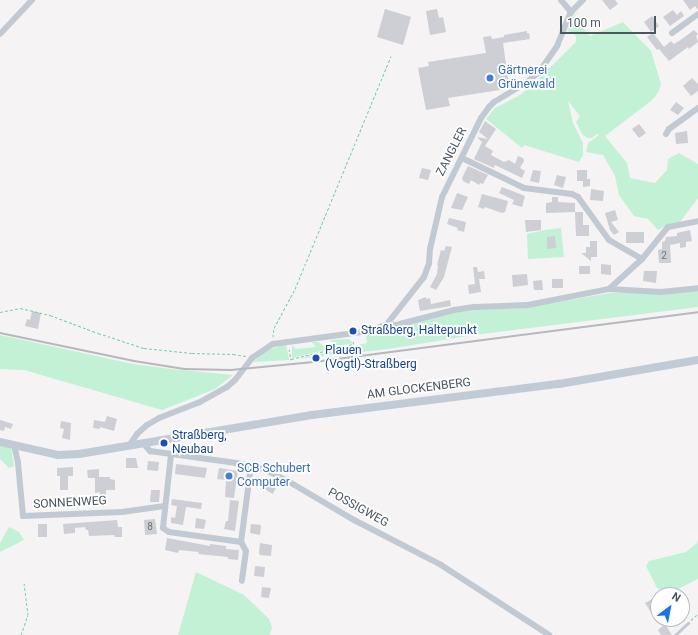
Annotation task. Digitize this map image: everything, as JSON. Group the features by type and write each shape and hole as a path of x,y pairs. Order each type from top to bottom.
{"main road":[{"name":"AM GLOCKENBERG","path":"0,442 58,455 79,454 312,415 559,384 698,360"}],"street":[{"path":"0,34 32,0"},
{"path":"561,0 571,12"},
{"name":"ZANGLER","path":"387,324 427,272 442,197 489,107 526,83 549,61 571,12 583,0"},
{"path":"672,33 698,14"},
{"path":"666,134 669,128 698,108"},
{"path":"462,158 524,188 578,197 609,240 642,260"},
{"path":"609,289 642,260 668,227 698,221"},
{"path":"129,446 136,434 159,418 200,402 227,387 235,380 252,358 273,344 369,331 387,324 396,325 454,310 474,307 528,305 609,289 661,292 698,288"},
{"name":"POSSIGWEG","path":"143,443 150,451 264,469 286,480 354,520 441,565 549,635"},
{"name":"SONNENWEG","path":"14,445 18,463 24,516 122,512 165,506"},
{"path":"171,455 163,528 169,532 241,542"},
{"path":"242,581 246,551 241,542 251,466"}],"lane":[{"path":"675,635 684,627"}],"path":[{"path":"273,344 274,328 295,289 391,56"},
{"path":"0,312 20,308 50,315 144,348 192,354 233,354 252,358"},
{"path":"289,348 291,360 353,344"},
{"path":"21,635 28,615 24,583"},
{"path":"690,621 698,614"}],"green space":[{"path":"579,10 574,17 590,36 623,22 651,51 661,84 658,93 651,101 605,136 627,163 630,178 655,183 667,170 668,159 679,153 698,164 698,198 680,222 671,223 658,230 648,219 634,216 619,195 615,176 603,155 586,152 588,143 599,135 597,134 592,138 587,138 582,134 576,122 580,116 568,101 573,123 583,143 583,155 579,162 524,145 522,148 486,119 495,108 520,95 530,87 576,42 574,33 567,31 572,17"},
{"path":"561,228 564,257 528,259 527,234"},
{"path":"698,291 698,307 474,335 388,349 298,359 367,343 366,335 466,310 529,307 610,293"},
{"path":"0,335 133,364 233,375 215,389 162,410 24,370 0,369"},
{"path":"349,339 353,343 292,358 292,345 296,349 316,347 312,342 319,342 323,346 333,345 330,340"},
{"path":"286,344 289,360 253,362 268,350"},
{"path":"0,445 11,447 14,466 9,468 0,459"},
{"path":"9,527 19,532 24,540 0,552 0,543"},
{"path":"698,539 698,579 682,587 656,587 646,566 649,561 686,552 697,543"},
{"path":"196,572 244,595 269,619 272,627 270,635 178,635"}],"building":[{"path":"602,0 615,0 618,4 610,10"},
{"path":"683,0 698,0 698,10 695,6 690,10"},
{"path":"385,9 411,17 403,45 377,37"},
{"path":"437,9 439,18 443,17 446,32 430,35 426,11"},
{"path":"673,10 677,15 681,11 684,16 670,26 663,17"},
{"path":"652,16 659,26 651,32 644,22"},
{"path":"694,30 698,34 696,36 698,42 689,49 688,47 669,61 659,49 657,50 647,37 653,33 664,47 671,41 674,44"},
{"path":"527,31 530,39 503,43 509,85 499,87 500,90 448,98 450,106 426,110 418,68 429,66 428,62 486,53 483,37 491,36 492,39 504,37 504,35"},
{"path":"692,78 698,84 698,91 691,96 683,86"},
{"path":"676,102 684,108 678,115 670,110"},
{"path":"485,121 496,129 485,146 493,151 491,155 504,162 509,160 515,164 518,156 523,158 524,161 520,168 525,171 522,178 495,165 494,168 474,159 482,142 477,137 488,139 479,132"},
{"path":"639,124 646,133 639,138 632,129"},
{"path":"687,131 688,143 676,144 675,133"},
{"path":"468,166 488,175 483,184 480,183 479,185 471,180 469,184 463,181 462,178"},
{"path":"422,168 431,170 428,180 419,178"},
{"path":"533,170 541,171 539,183 530,181"},
{"path":"577,170 587,170 587,179 590,179 590,186 583,187 583,181 577,181"},
{"path":"557,175 566,177 563,188 554,185"},
{"path":"502,187 525,196 522,207 512,204 514,200 499,193"},
{"path":"591,189 604,191 603,201 590,200"},
{"path":"457,193 468,197 462,210 451,208"},
{"path":"482,194 508,201 505,212 502,213 485,207 484,209 478,207"},
{"path":"552,197 558,197 558,202 575,203 575,212 546,213 546,203 552,202"},
{"path":"615,210 618,220 611,222 619,232 614,235 610,230 605,213"},
{"path":"575,212 583,212 583,225 589,225 589,236 576,236"},
{"path":"449,218 466,222 464,232 447,224"},
{"path":"525,220 541,220 541,230 526,232"},
{"path":"690,230 692,241 686,242 686,247 680,248 680,243 670,245 671,263 659,263 658,250 662,249 662,242 665,241 666,237 677,236 677,233"},
{"path":"626,232 644,232 644,243 626,243"},
{"path":"555,236 556,248 547,249 547,237"},
{"path":"590,241 597,241 597,257 591,257 591,261 581,253 586,253 586,247 590,247"},
{"path":"446,246 452,247 444,277 436,290 430,287 437,274 437,265 441,250 444,251"},
{"path":"601,264 611,265 611,275 601,274"},
{"path":"579,266 590,266 590,274 579,274"},
{"path":"473,267 477,267 478,272 484,271 485,279 479,279 481,292 469,294 468,285 475,284"},
{"path":"644,271 657,271 656,283 643,281"},
{"path":"527,274 528,285 513,287 512,275"},
{"path":"552,279 563,279 563,288 552,288"},
{"path":"542,280 543,290 534,290 533,281"},
{"path":"426,297 426,299 430,298 431,304 450,300 451,306 420,311 418,300"},
{"path":"32,311 41,313 38,329 25,326 27,319 30,320"},
{"path":"107,416 117,419 114,431 100,427 100,429 93,428 94,420 105,422"},
{"path":"0,420 13,424 11,429 5,427 4,431 0,430"},
{"path":"61,421 71,423 70,440 62,438 64,429 60,428"},
{"path":"126,458 136,458 138,468 126,468"},
{"path":"148,461 159,462 158,471 147,470"},
{"path":"176,464 207,468 205,478 175,474"},
{"path":"73,467 73,476 68,476 68,490 60,490 60,476 57,476 57,468"},
{"path":"219,468 238,471 234,498 225,497 226,480 217,479"},
{"path":"99,469 99,477 110,477 110,479 115,480 115,490 106,490 106,496 99,496 100,492 95,493 95,478 88,478 87,470"},
{"path":"268,480 277,485 273,494 264,489"},
{"path":"151,490 160,490 159,502 150,502"},
{"path":"172,499 202,503 201,509 186,507 183,525 171,523 171,517 175,518 177,506 171,505"},
{"path":"230,500 239,501 235,531 224,529 226,521 228,521"},
{"path":"196,518 206,520 204,529 195,528"},
{"path":"155,519 157,534 145,535 144,520"},
{"path":"117,520 118,527 122,527 122,537 115,537 114,535 89,536 88,530 86,530 85,527 75,528 75,533 64,534 63,524"},
{"path":"38,524 47,524 47,537 38,537"},
{"path":"251,524 261,525 260,535 250,533"},
{"path":"167,538 210,546 210,544 226,546 226,549 239,550 238,560 228,559 228,557 198,554 199,552 179,550 178,553 165,550"},
{"path":"260,543 272,545 271,556 260,555"},
{"path":"255,566 265,567 264,577 254,576"},
{"path":"262,587 271,588 269,598 261,597"},
{"path":"650,600 650,611 645,603"},
{"path":"662,627 667,627 672,635 661,635 658,630"}],"railway":[{"path":"0,333 134,361 184,369 231,370 314,362 698,312"}],"place":[{"name":"Gärtnerei Grünewald","path":"490,78"},
{"name":"Straßberg, Haltepunkt","path":"353,331"},
{"name":"Plauen (Vogtl)-Straßberg","path":"316,358"},
{"name":"Straßberg, Neubau","path":"164,443"},
{"name":"SCB Schubert Computer","path":"229,476"}]}
